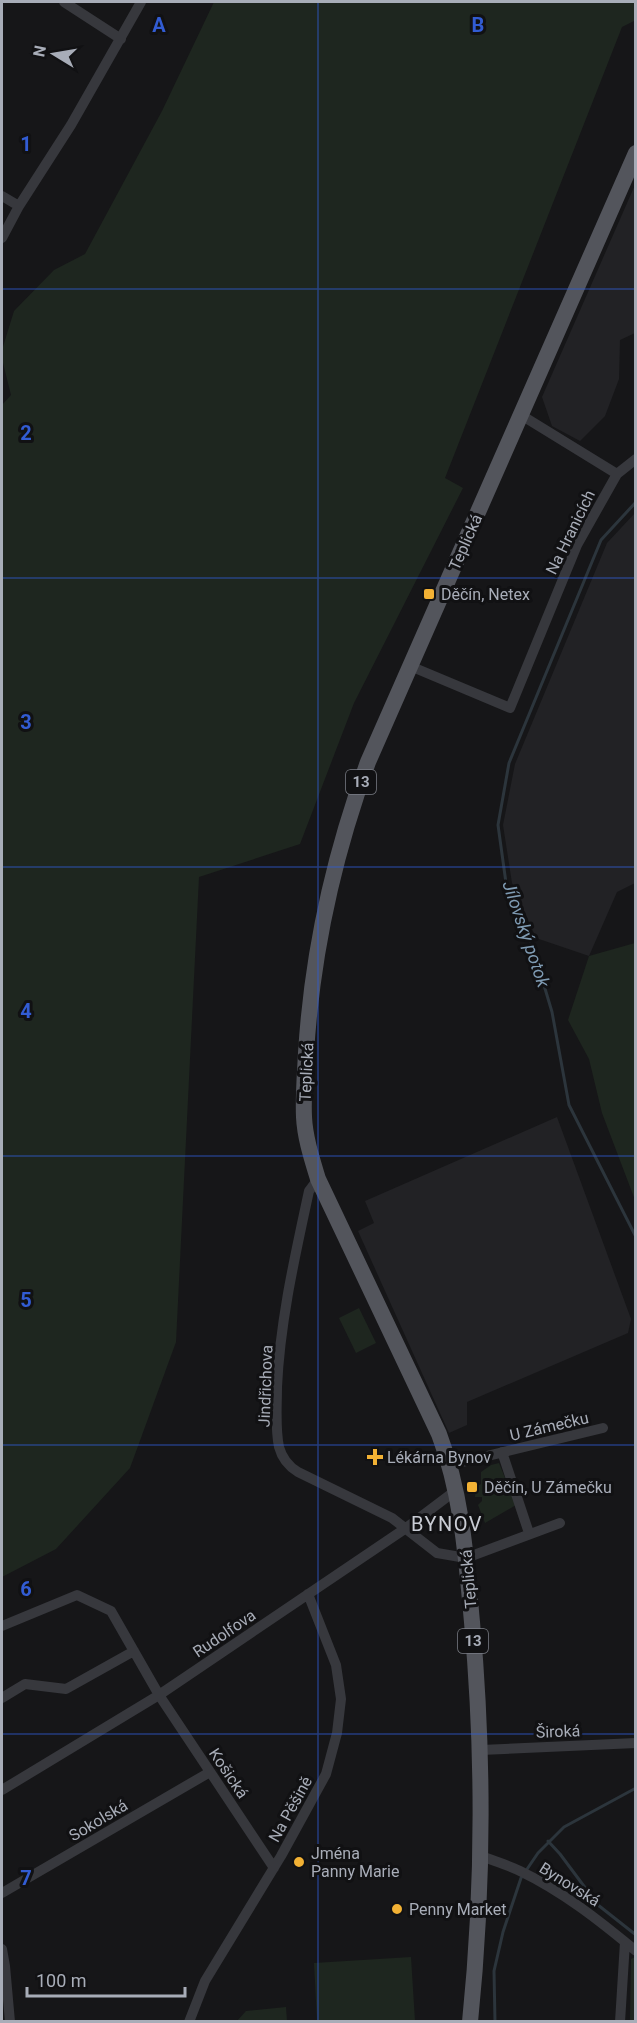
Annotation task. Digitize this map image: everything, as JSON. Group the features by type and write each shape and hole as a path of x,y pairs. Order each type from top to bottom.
{"main road":[{"name":"Teplická","path":"470,2022 477,1952 481,1856 481,1750 466,1558 455,1491 450,1465 439,1434 318,1179 308,1147 304,1118 307,1039 315,962 330,890 354,802 368,762 636,153"}],"street":[{"path":"64,2 121,39"},
{"path":"2,238 71,125 141,2"},
{"path":"2,196 20,206"},
{"path":"520,415 617,474 636,459"},
{"name":"Na Hranicích","path":"410,666 510,708 577,545 617,474"},
{"name":"Jindřichova","path":"318,1179 309,1191 279,1352 276,1408 279,1448 290,1467 392,1518 437,1553 466,1558"},
{"name":"U Zámečku","path":"450,1465 603,1428"},
{"name":"U Zámečku","path":"502,1452 529,1533"},
{"name":"Rudolfova","path":"2,1790 159,1695 406,1528 455,1491"},
{"path":"466,1558 560,1523"},
{"name":"Na Pěšině","path":"189,2022 205,1982 274,1868 326,1774 337,1733 341,1699 336,1665 308,1594"},
{"name":"Košická","path":"2,1626 77,1595 111,1611 159,1695 274,1868"},
{"path":"2,1698 25,1684 66,1689 134,1651"},
{"name":"Široká","path":"481,1750 636,1743"},
{"name":"Sokolská","path":"2,1893 210,1772"},
{"name":"Bynovská","path":"481,1856 535,1878 597,1919 636,1951"},
{"path":"620,2022 625,1942"},
{"path":"2,1949 10,2022"}],"shaded area":[{"path":"214,2 635,2 636,20 622,27 445,478 463,488 354,703 300,844 199,877 176,1342 130,1468 56,1549 2,1577 2,405 11,395 2,350 14,311 54,270 85,254 162,111"},
{"path":"635,185 635,333 620,340 619,379 605,416 580,441 552,426 542,397"},
{"path":"635,513 635,883 617,892 589,956 536,938 512,883 503,825 515,764 607,543"},
{"path":"636,943 635,1200 602,1113 589,1059 568,1020 589,956"},
{"path":"557,1117 631,1319 628,1333 467,1402 467,1425 449,1433 358,1231 374,1223 365,1201"},
{"path":"359,1308 376,1343 356,1353 339,1318"},
{"path":"499,1463 516,1505 485,1523 478,1505 482,1497 475,1497 476,1487 481,1484 481,1472"},
{"path":"411,1957 415,2021 317,2021 314,1963"},
{"path":"635,1957 635,2021 630,2021 631,1959"},
{"path":"286,2007 287,2021 237,2021 246,2011"}],"waterway":[{"name":"Jílovský potok","path":"636,502 601,540 509,763 498,825 506,883 532,945 552,1012 569,1105 636,1237"},
{"name":"Jílovský potok","path":"495,2022 494,1971 503,1932 521,1878 538,1853 564,1827 636,1788"},
{"path":"548,1841 598,1905 636,1935"}],"place":[{"name":"Děčín, Netex","path":"429,594"},
{"name":"Lékárna Bynov","path":"375,1457"},
{"name":"Děčín, U Zámečku","path":"472,1487"},
{"name":"Jména Panny Marie","path":"299,1862"},
{"name":"Penny Market","path":"397,1909"}],"district":[{"name":"BYNOV","path":"447,1524"}]}
